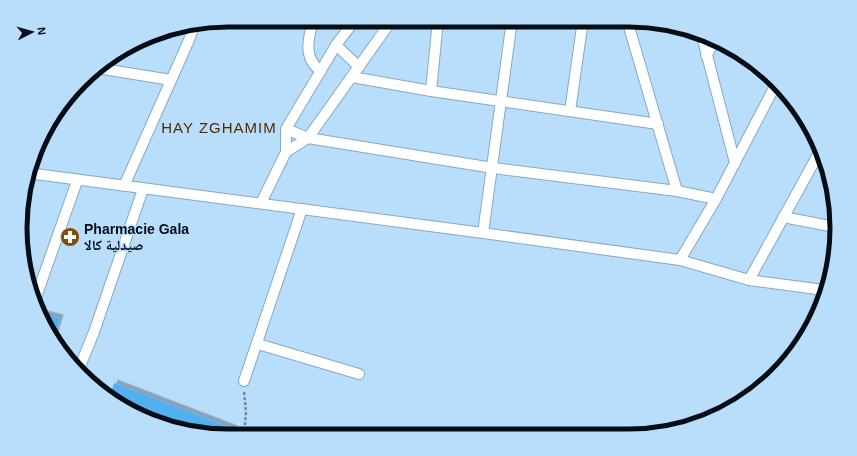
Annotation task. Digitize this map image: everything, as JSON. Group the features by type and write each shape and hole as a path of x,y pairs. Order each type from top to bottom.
{"street":[{"path":"311,27 307,46 309,58 314,67 321,72"},
{"path":"261,203 286,152 286,129 336,45 350,27"},
{"path":"286,152 308,138 387,27"},
{"path":"431,91 437,27"},
{"path":"483,233 511,27"},
{"path":"570,111 582,27"},
{"path":"630,27 677,190"},
{"path":"124,186 172,80 192,30"},
{"path":"703,41 735,163"},
{"path":"336,45 359,66"},
{"path":"706,56 712,45"},
{"path":"108,67 172,80"},
{"path":"352,77 431,91 658,124"},
{"path":"680,260 716,199 774,89"},
{"path":"286,129 308,138 493,168 677,190 716,199"},
{"path":"749,280 817,157"},
{"path":"35,174 77,181 261,203 680,260 749,280 820,289"},
{"path":"38,292 77,181"},
{"path":"81,365 94,332 143,189"},
{"path":"244,381 258,344 302,209"},
{"path":"783,217 830,226"},
{"path":"258,344 359,374"}],"path":[{"path":"244,381 246,412 245,429"}],"building":[{"path":"47,315 60,318 56,331"},
{"path":"114,383 234,429 215,429 176,422 151,414 127,402 111,391"}],"place":[{"name":"Pharmacie Gala صيدلية كالا","path":"70,237"}],"district":[{"name":"HAY ZGHAMIM","path":"219,127"}]}
